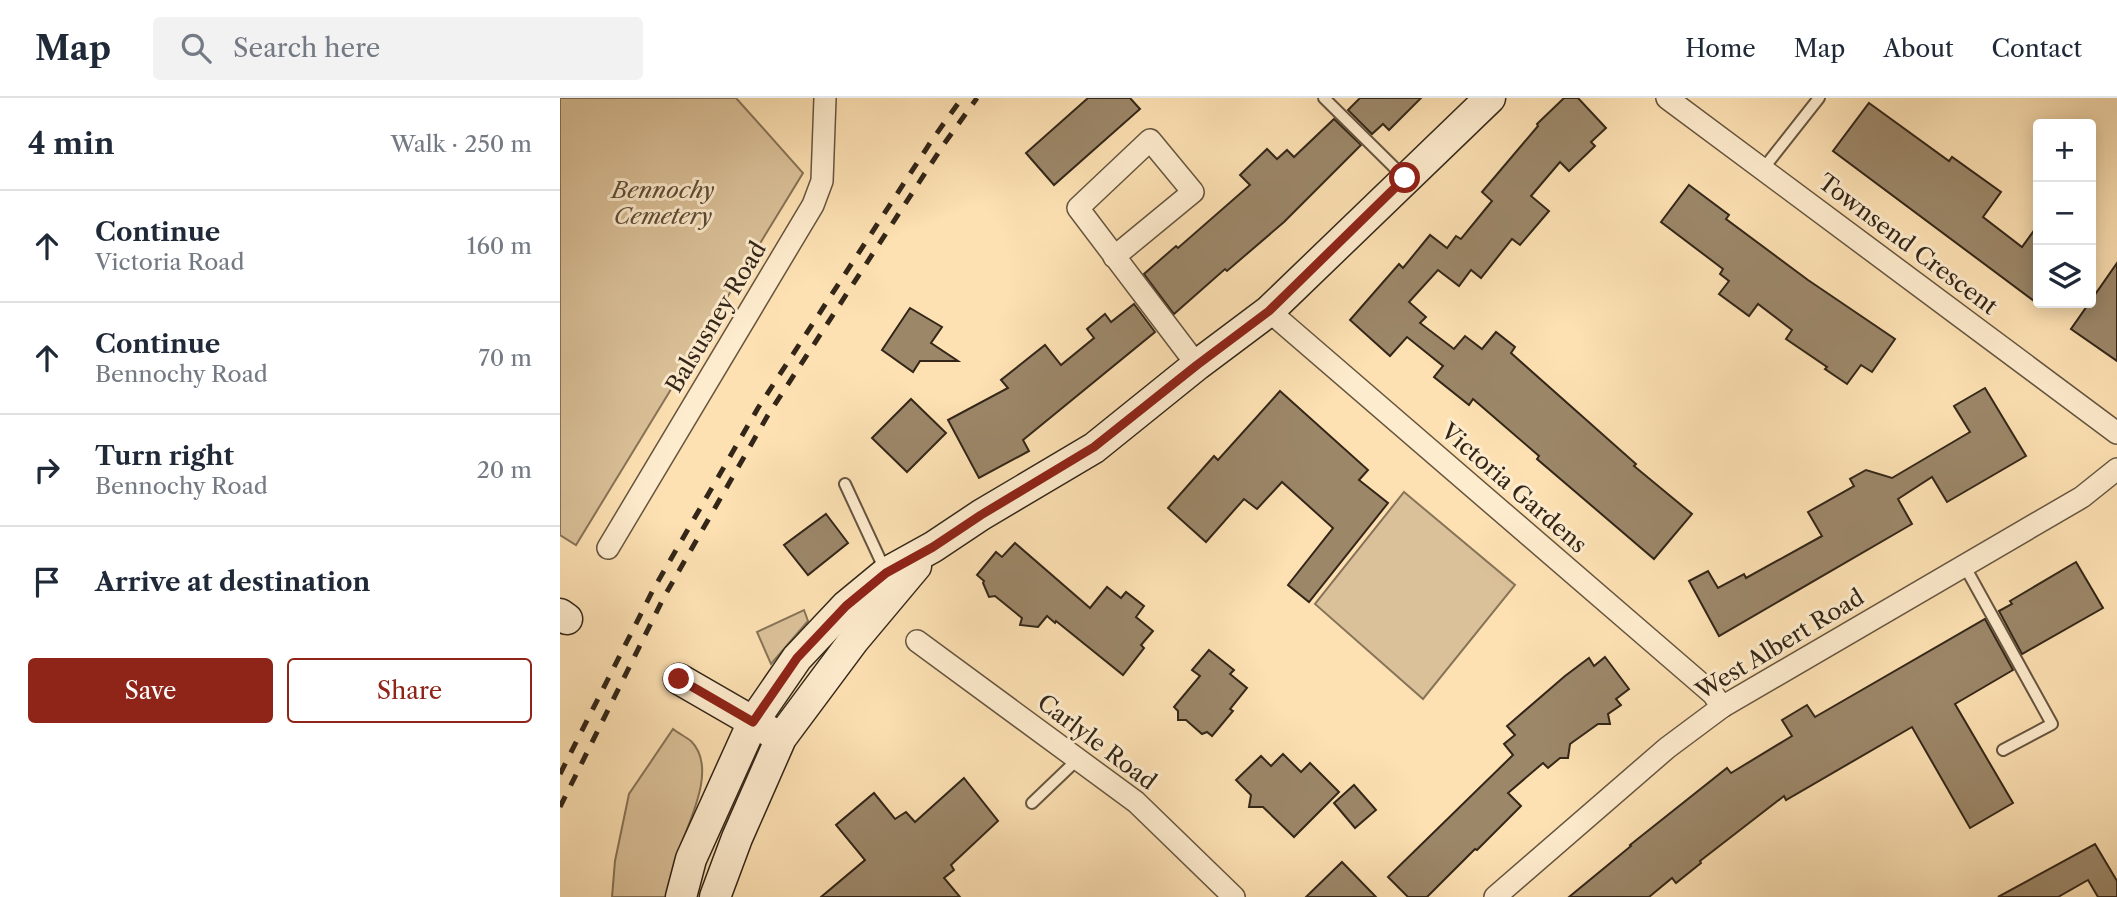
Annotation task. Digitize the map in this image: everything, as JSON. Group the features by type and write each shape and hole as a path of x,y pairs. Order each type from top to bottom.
{"main road":[{"path":"681,897 691,859 753,722 797,658 846,606 886,573 933,547 1094,447 1269,311 1490,98"},
{"path":"715,897 737,838 781,738 854,640 933,547"},
{"path":"679,679 781,738"}],"street":[{"name":"Balsusney Road","path":"608,548 813,205 822,181 825,98"},
{"name":"Townsend Crescent","path":"1667,98 2117,433"},
{"path":"1114,257 1192,192 1150,140 1078,208 1114,257 1197,365"},
{"name":"Victoria Gardens","path":"1269,311 1713,694 1722,707"},
{"name":"West Albert Road","path":"1495,897 1667,748 1722,707 2082,497 2117,469"},
{"name":"Carlyle Road","path":"917,641 1136,802 1234,897"}],"lane":[{"path":"1324,98 1405,178"},
{"path":"1763,169 1819,98"},
{"path":"845,484 886,573"},
{"path":"1964,565 2052,724 2003,750"},
{"path":"1032,803 1078,759"}],"green space":[{"name":"Bennochy Cemetery","path":"560,98 736,98 803,173 576,545 560,535"},
{"path":"1404,492 1515,585 1423,699 1315,604"},
{"path":"804,610 808,621 771,664 757,632"},
{"path":"673,729 691,741 699,752 702,780 666,897 612,897 615,861 629,794"}],"building":[{"path":"1088,98 1130,98 1140,109 1054,185 1026,153"},
{"path":"1360,98 1421,98 1389,130 1383,124 1372,134 1348,110"},
{"path":"1564,98 1578,98 1606,128 1591,142 1595,146 1569,171 1560,162 1531,196 1549,211 1520,245 1512,239 1481,278 1471,270 1459,286 1438,270 1409,302 1426,317 1420,323 1454,349 1465,336 1482,349 1496,332 1515,347 1511,353 1636,464 1634,466 1692,514 1654,559 1537,459 1539,456 1473,399 1469,405 1434,377 1443,366 1407,337 1390,356 1350,320 1399,264 1403,268 1430,235 1447,248 1456,236 1461,239 1492,201 1482,192 1537,124"},
{"path":"1869,103 1949,161 1952,157 2001,192 1983,217 2022,247 2033,232 2033,300 1833,151"},
{"path":"1334,119 1361,145 1284,222 1174,314 1144,274 1250,185 1240,175 1267,149 1277,159 1287,150 1294,157"},
{"path":"1689,185 1729,215 1726,219 1808,280 1895,339 1872,372 1861,365 1847,384 1786,339 1792,330 1758,304 1749,316 1719,294 1729,281 1720,274 1723,269 1661,222"},
{"path":"2117,263 2117,361 2071,329 2086,308 2096,308 2096,293"},
{"path":"1134,304 1155,332 1023,440 1029,451 979,478 948,420 1008,388 1001,380 1045,345 1061,365 1094,338 1087,329 1105,314 1111,322"},
{"path":"910,308 942,327 931,343 958,361 920,361 913,372 882,350"},
{"path":"1985,388 2026,456 1947,502 1932,477 1898,499 1912,524 1719,636 1689,581 1708,571 1718,588 1744,574 1746,578 1822,536 1808,512 1854,486 1850,479 1866,470 1892,478 1970,432 1954,406"},
{"path":"1280,391 1368,470 1359,480 1388,503 1309,602 1288,585 1333,528 1282,482 1257,509 1244,499 1206,542 1168,508 1214,456 1218,460"},
{"path":"911,399 946,433 907,472 872,438"},
{"path":"826,514 848,543 808,575 784,545"},
{"path":"1015,543 1090,608 1107,587 1121,598 1126,592 1144,606 1136,617 1153,631 1141,645 1144,648 1123,675 1056,621 1055,623 1047,616 1038,627 1020,625 1022,618 995,596 989,597 984,581 977,575 996,552 1002,557"},
{"path":"2076,562 2103,608 2022,654 1999,611 2012,604 2010,601"},
{"path":"1985,619 2013,670 1955,704 2013,803 1970,828 1912,727 1786,800 1784,796 1676,883 1672,878 1649,897 1569,897 1727,768 1731,773 1792,736 1782,720 1807,705 1815,717"},
{"path":"1209,650 1234,670 1230,674 1247,688 1230,709 1233,711 1212,736 1207,732 1202,734 1186,720 1178,720 1178,711 1174,707 1200,676 1192,670"},
{"path":"1605,657 1629,689 1616,699 1621,705 1608,714 1610,724 1598,724 1570,744 1568,758 1560,758 1548,768 1543,763 1508,793 1521,806 1477,850 1427,897 1408,897 1388,877 1513,755 1504,744 1515,735 1507,726 1589,658 1594,666"},
{"path":"1283,754 1301,772 1310,763 1339,792 1294,837 1263,807 1249,807 1251,795 1236,780 1261,756 1271,766"},
{"path":"964,778 998,821 951,865 954,870 944,878 960,897 821,897 865,860 836,825 874,793 895,819 906,812 915,822"},
{"path":"1354,785 1376,810 1355,828 1334,803"},
{"path":"2095,844 2117,881 2117,897 2098,897 2088,880 2058,897 1998,897"},
{"path":"1342,862 1376,897 1306,897"}],"railway":[{"path":"560,774 653,590 758,408 962,98"},
{"path":"560,807 664,597 768,415 944,144 977,98"}],"route":[{"path":"679,679 753,722 797,658 846,606 886,573 933,547 1094,447 1269,311 1405,178"}]}
